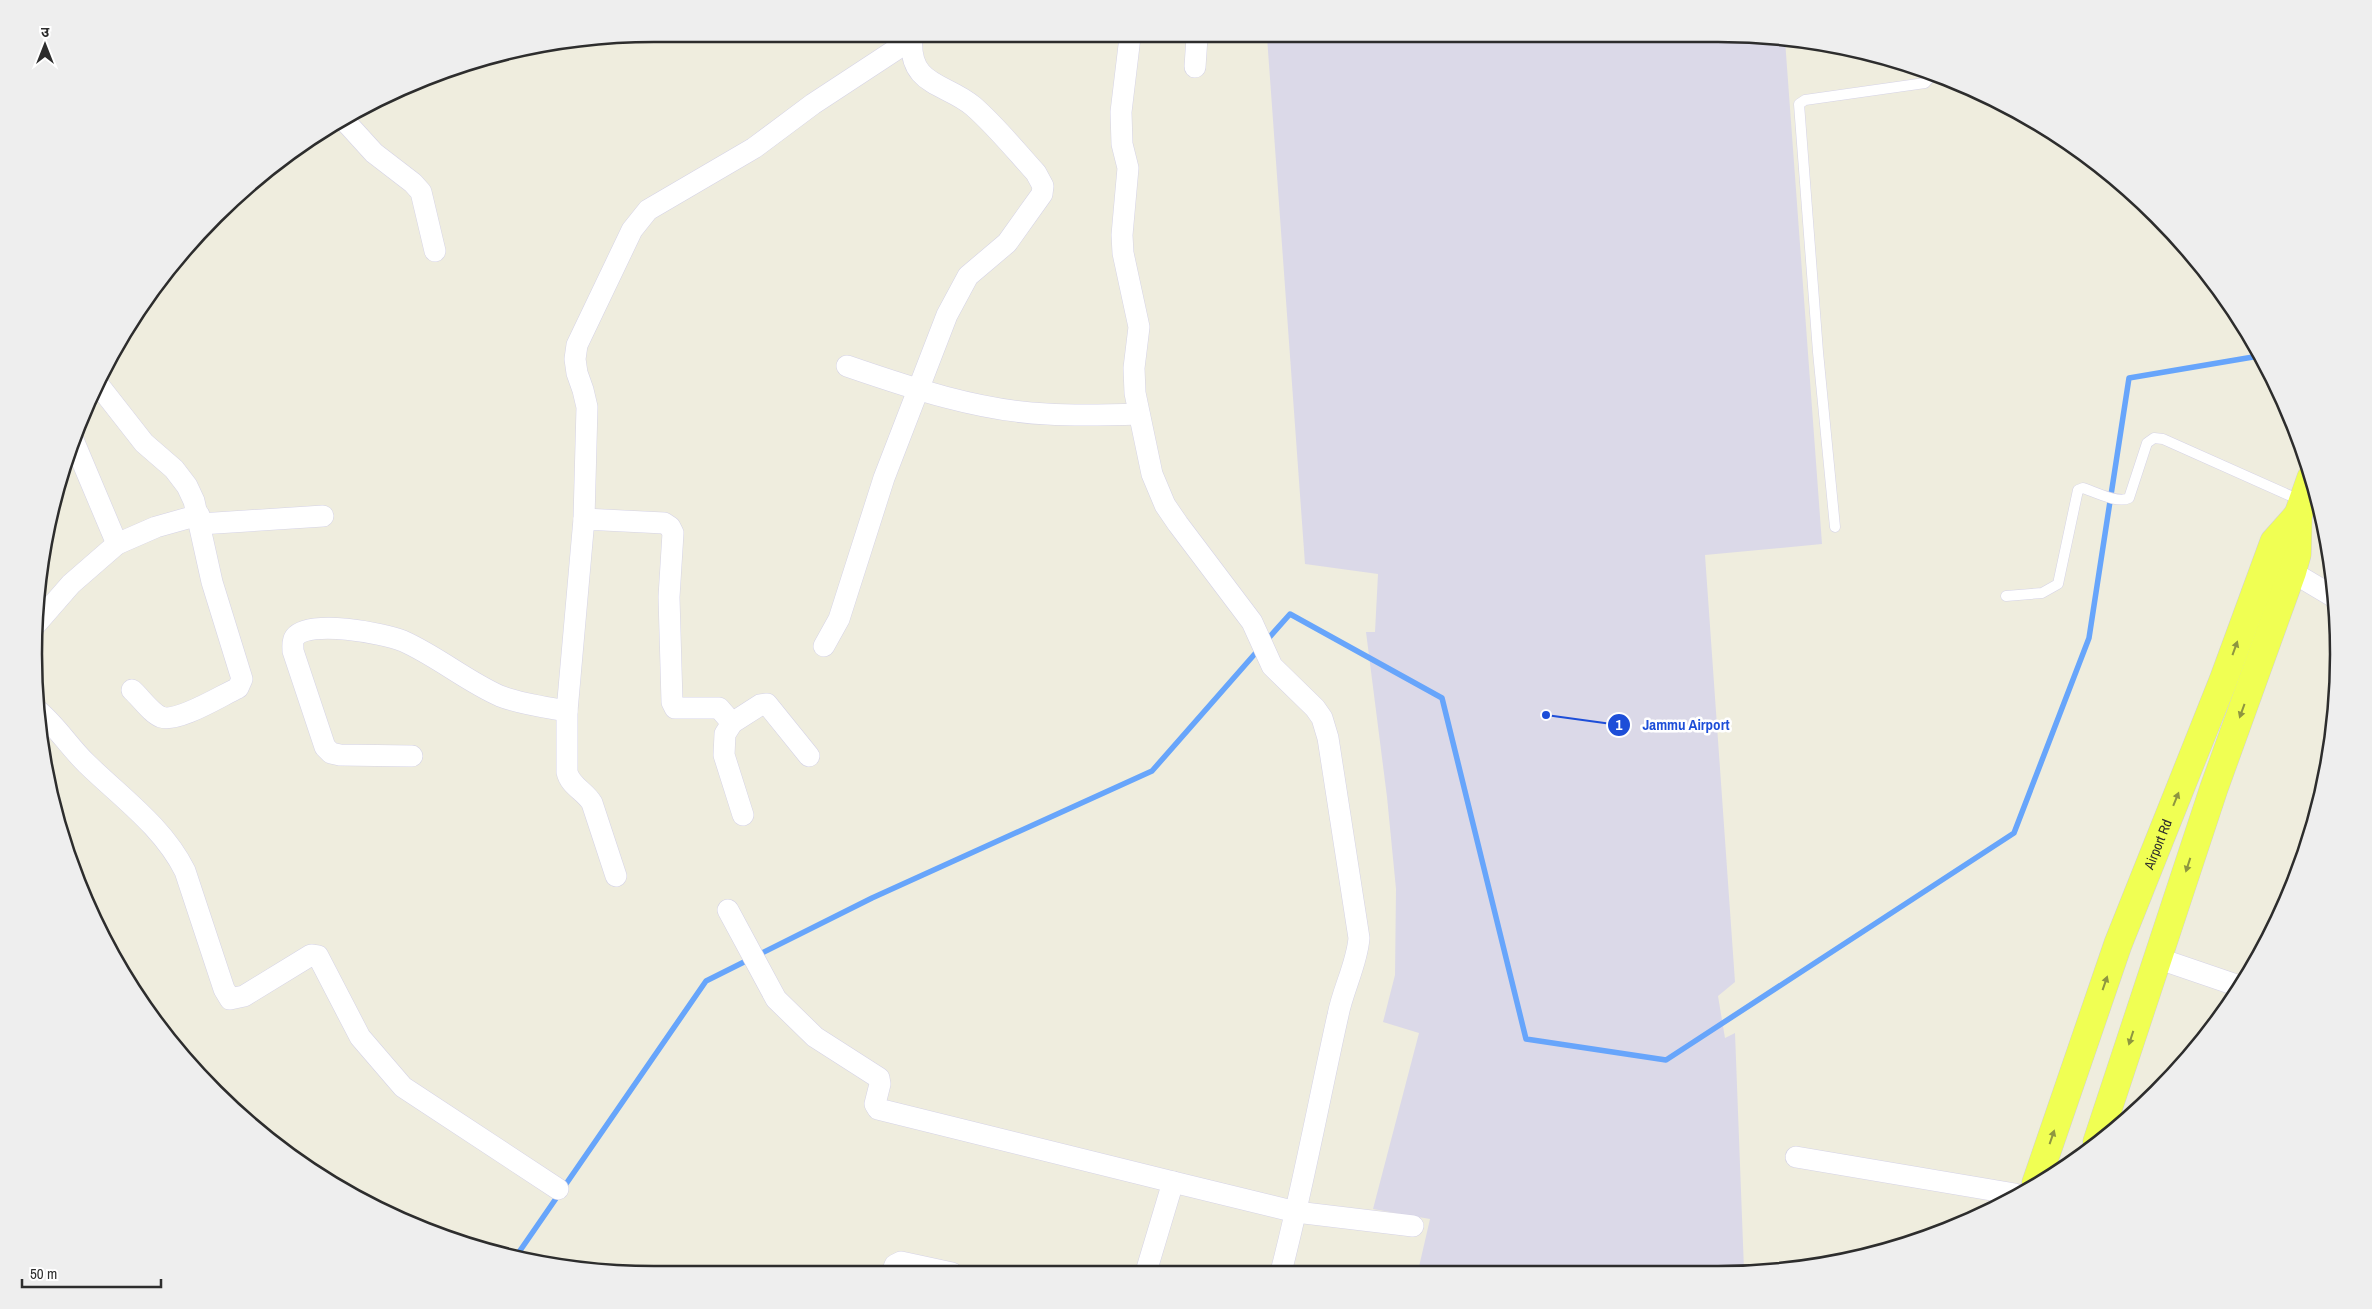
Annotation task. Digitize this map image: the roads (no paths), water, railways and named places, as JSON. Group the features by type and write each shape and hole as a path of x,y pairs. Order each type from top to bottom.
{"main road":[{"path":"2100,1132 2214,788 2292,572 2297,554 2307,493"},
{"name":"Airport Rd","path":"2039,1175 2118,944 2223,681 2274,542 2307,493"}],"street":[{"path":"616,876 592,804 588,796 572,783 568,776 567,711 584,519 587,407 574,359 577,345 638,220 665,198 717,171 754,148 813,104 906,42"},
{"path":"824,646 838,619 884,478 947,315 968,276 1007,243 1042,194 1043,186 1036,173 974,107 936,86 923,75 912,56 912,42"},
{"path":"1129,42 1121,112 1122,144 1128,168 1122,235 1124,266 1139,327 1134,382 1152,474 1166,505 1252,622 1272,666 1315,708 1322,718 1328,738 1359,938 1356,959 1338,1012 1296,1212 1282,1266"},
{"path":"1194,67 1196,42"},
{"path":"348,124 374,153 413,183 421,192 435,251"},
{"path":"847,366 918,390 1003,409 1046,414 1139,414"},
{"path":"103,391 144,443 174,469 187,486 200,519 212,582 242,679 241,686 187,713 166,717 158,714 132,690"},
{"path":"78,451 117,544"},
{"path":"44,615 71,584 117,544 156,527 200,519 322,516"},
{"path":"584,519 664,523 670,527 673,533 670,596 672,702 675,708 719,708 732,723"},
{"path":"2292,572 2326,592"},
{"path":"412,756 340,755 331,753 325,747 294,651 293,641 296,636 302,631 318,628 389,636 430,655 500,696 567,711"},
{"path":"743,816 724,755 725,734 732,723 760,705 767,704 809,756"},
{"path":"47,720 88,765 163,836 176,853 185,871 224,989 230,999 244,996 311,955 318,956 360,1037 403,1087 558,1189"},
{"path":"728,910 776,999 815,1037 879,1078 880,1084 875,1104 878,1109 1296,1212 1413,1226"},
{"path":"2157,958 2233,984"},
{"path":"1796,1157 2008,1193"},
{"path":"1148,1266 1173,1182"},
{"path":"895,1266 901,1262 920,1266"}],"lane":[{"path":"1835,527 1818,352 1800,104 1805,100 1925,83 1928,80"},
{"path":"2006,596 2042,593 2058,584 2077,493 2081,488 2118,499 2129,498 2147,443 2150,440 2158,438 2307,493"}],"waterway":[{"path":"1266,641 1290,614 1442,698 1526,1039 1666,1060 2014,833 2089,638 2129,378 2252,357"},
{"path":"758,955 872,898 1152,771 1260,648"},
{"path":"519,1251 706,981 750,959"}],"place":[{"name":"Jammu Airport","path":"1546,715"}]}
